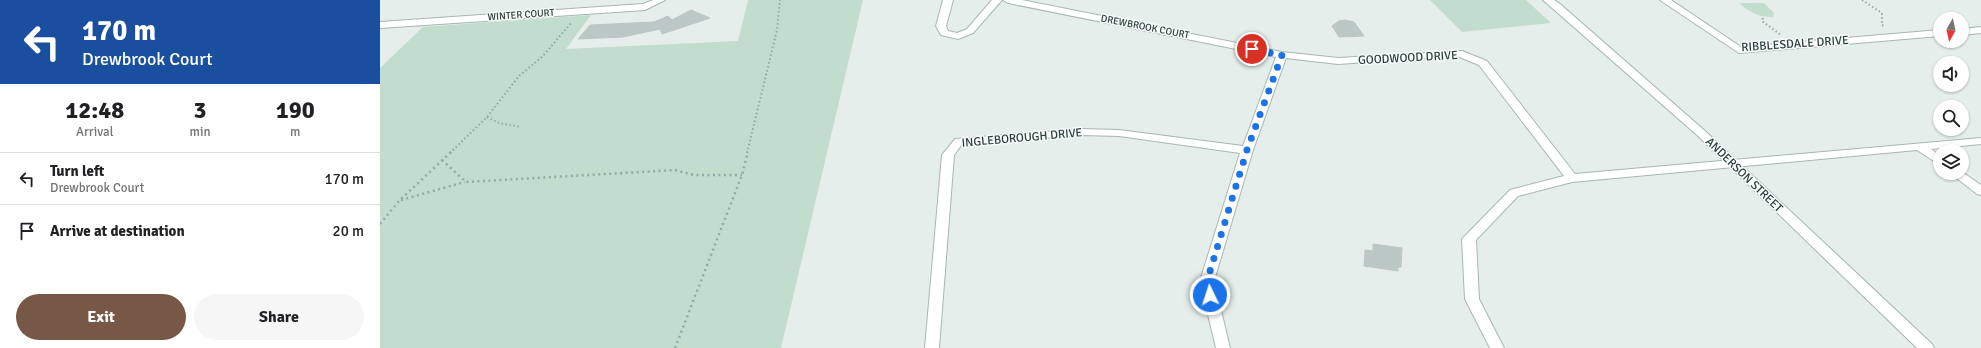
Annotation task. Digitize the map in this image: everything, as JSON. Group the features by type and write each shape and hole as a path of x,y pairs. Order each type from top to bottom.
{"street":[{"name":"WINTER COURT","path":"380,25 645,7 660,0"},
{"path":"948,0 941,26 944,33 958,36 970,31 997,0"},
{"name":"DREWBROOK COURT","path":"1008,0 1282,55"},
{"name":"RIBBLESDALE DRIVE","path":"1665,0 1739,50 1933,34"},
{"name":"ANDERSON STREET","path":"1554,2 1701,133 1730,163 1927,348"},
{"path":"1969,31 1981,30"},
{"name":"GOODWOOD DRIVE","path":"1282,55 1338,61 1458,53 1483,63 1572,178"},
{"path":"1223,348 1207,281 1247,150 1282,55"},
{"name":"INGLEBOROUGH DRIVE","path":"932,348 948,155 959,141 1089,132 1119,133 1247,150"},
{"path":"1497,348 1472,299 1469,239 1514,193 1572,178 1981,141"},
{"path":"1919,146 1933,156"},
{"path":"1966,180 1981,191"}],"path":[{"path":"675,348 742,175 777,30 780,0"},
{"path":"1862,0 1882,13 1882,25 1897,37"},
{"path":"380,224 399,200 487,117 519,76 543,56 581,11"},
{"path":"1763,18 1762,21 1796,46"},
{"path":"487,117 492,121 504,125 521,127"},
{"path":"442,160 466,182"},
{"path":"399,200 466,182 675,170 694,175 742,175"}],"green space":[{"path":"748,0 863,0 781,348 380,348 380,68 423,27 591,15 566,49 738,41"},
{"path":"1430,0 1526,0 1551,23 1462,32"},
{"path":"1739,3 1764,3 1774,13 1773,17 1755,14"}],"building":[{"path":"691,10 710,18 662,34 660,29 623,37 578,39 590,25 654,22 668,16 672,20"},
{"path":"1345,20 1354,22 1364,36 1339,37 1332,26 1339,21"},
{"path":"1373,244 1402,248 1401,267 1398,267 1398,271 1364,266 1365,250 1373,251"}],"route":[{"path":"1210,295 1207,281 1247,150 1282,55 1252,49"}]}
